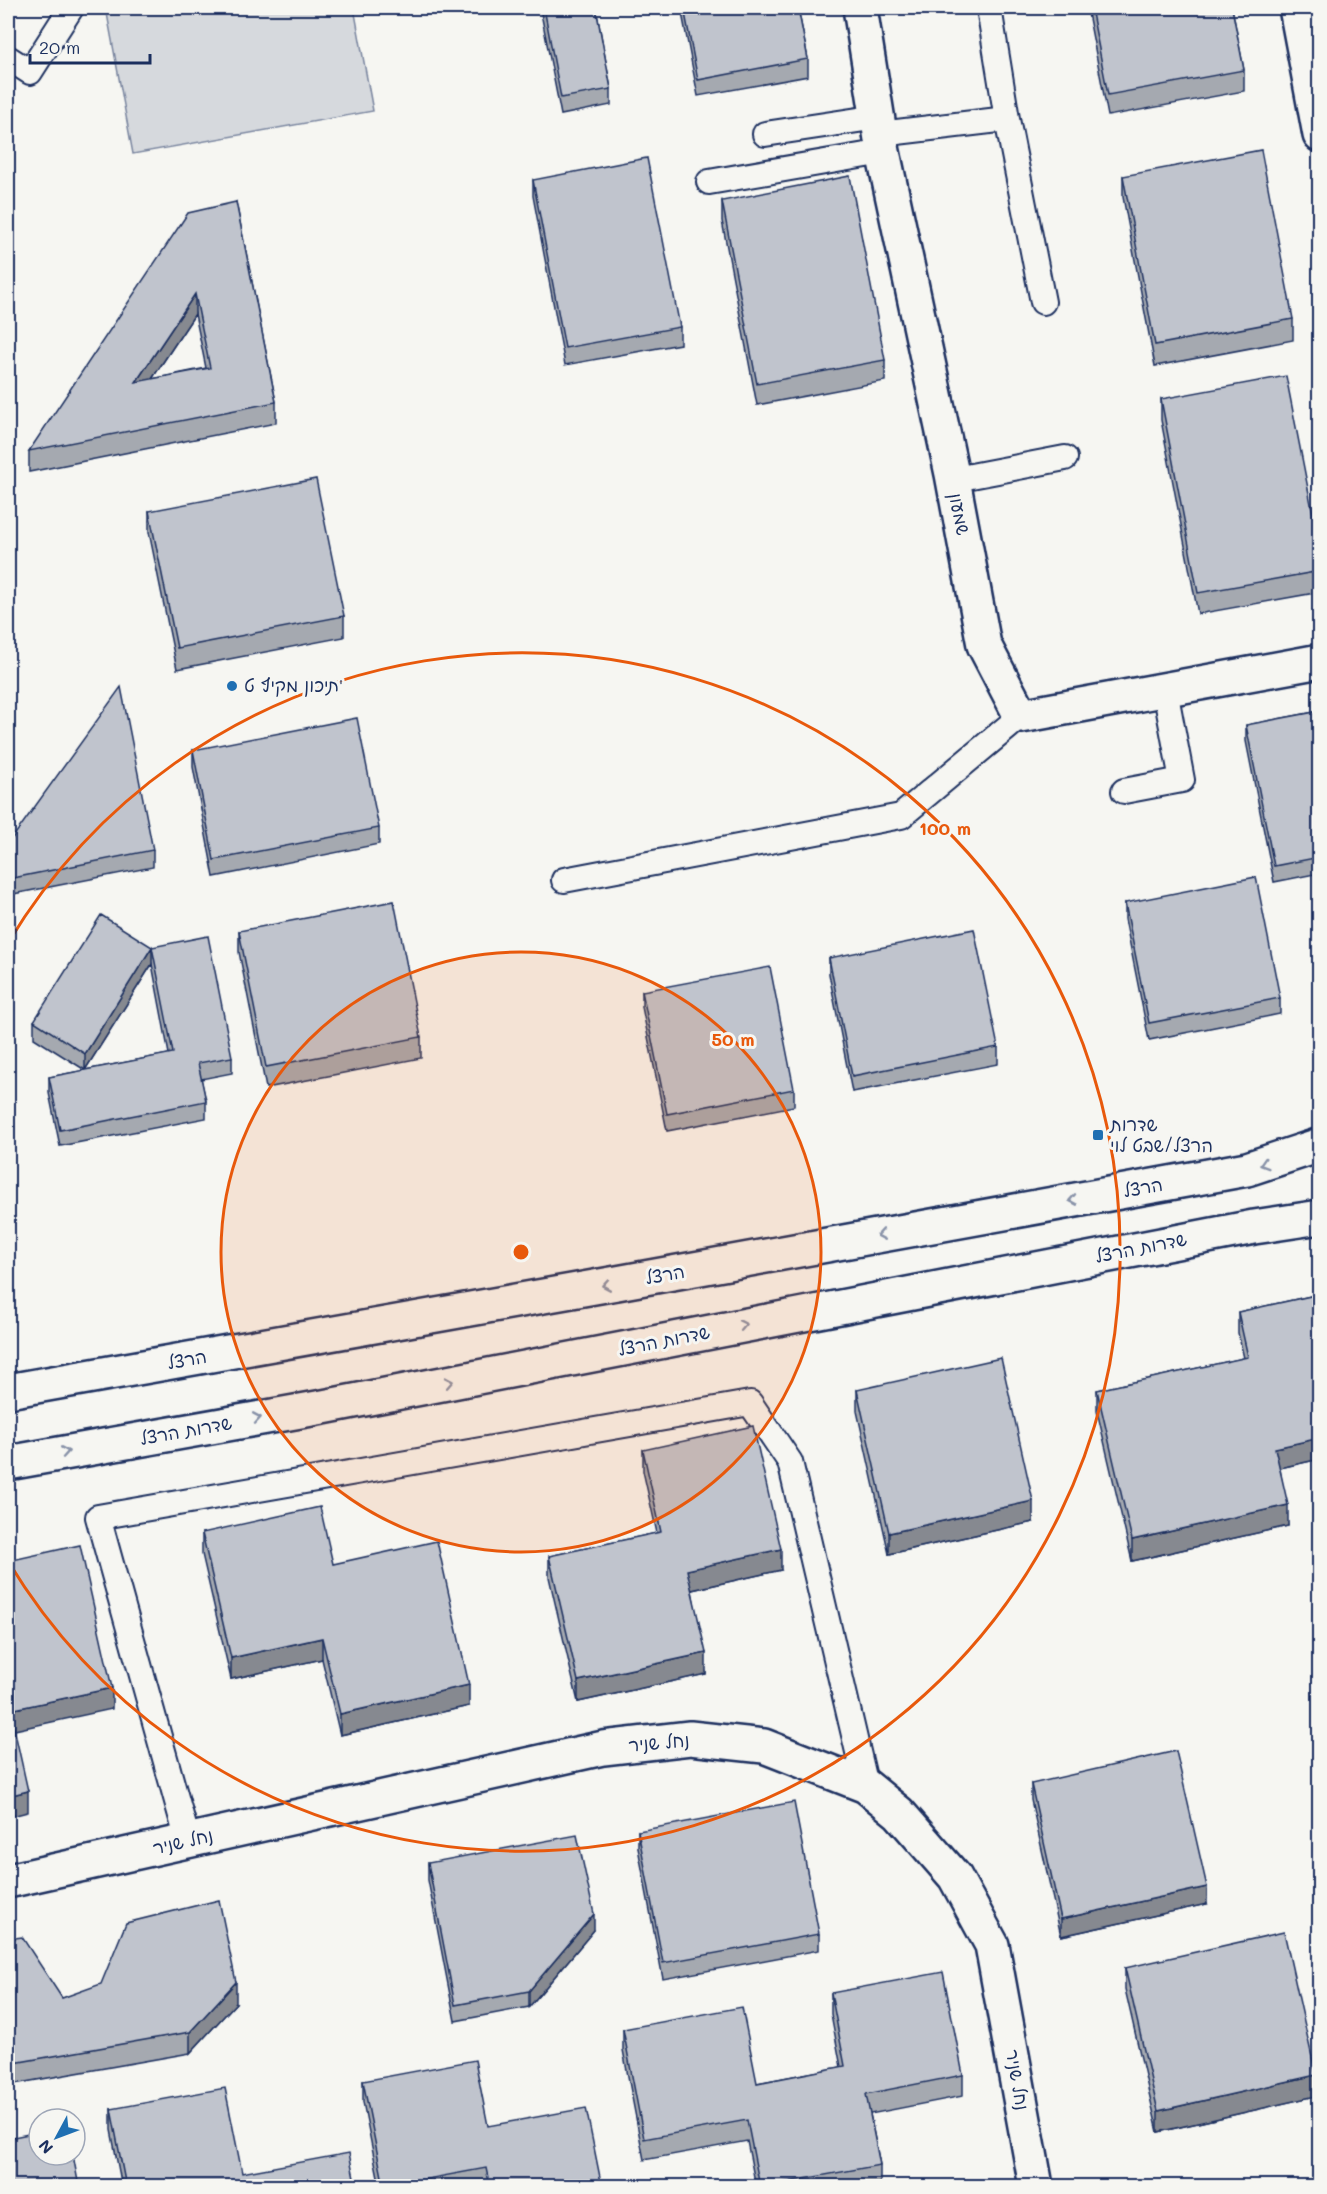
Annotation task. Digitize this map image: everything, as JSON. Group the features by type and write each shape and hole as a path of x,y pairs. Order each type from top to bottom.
{"main road":[{"name":"שמעון","path":"860,8 880,134 952,474 984,645 1022,716"},
{"path":"1296,8 1320,135"},
{"path":"1022,716 1320,661"},
{"name":"הרצל","path":"8,1391 1247,1169 1320,1145"},
{"name":"שדרות הרצל","path":"8,1462 323,1407 1242,1229 1320,1217"},
{"name":"נחל שניר","path":"8,1881 603,1748 690,1738 764,1746 866,1786 899,1814 955,1877 992,1945 1036,2187"}],"lane":[{"path":"8,58 30,72 70,8"},
{"path":"989,8 1007,119 1043,302"},
{"path":"765,134 880,134 1007,119"},
{"path":"710,182 880,134"},
{"path":"952,474 966,477 1065,458"},
{"path":"1124,791 1182,780 1165,690"},
{"path":"564,880 901,816 1022,716"},
{"path":"188,1841 98,1517 750,1403 790,1462 866,1786"}],"shaded area":[{"path":"106,8 354,8 373,111 133,154"}],"building":[{"path":"544,8 596,8 611,89 561,98"},
{"path":"684,8 798,8 808,59 698,80"},
{"path":"1091,8 1232,8 1244,70 1108,95"},
{"path":"1261,150 1293,319 1155,345 1123,176"},
{"path":"647,158 680,327 565,348 533,180"},
{"path":"850,176 885,360 757,384 722,201"},
{"path":"236,202 276,402 29,451 188,213","holes":["195,294 210,368 136,382"]},
{"path":"1286,376 1320,550 1320,571 1198,593 1161,399"},
{"path":"316,479 344,616 177,648 149,511"},
{"path":"121,687 153,850 8,879 8,844"},
{"path":"1320,711 1320,857 1274,866 1246,725"},
{"path":"357,718 379,828 214,860 193,750"},
{"path":"1256,877 1280,998 1149,1023 1125,903"},
{"path":"394,901 421,1037 266,1067 239,931"},
{"path":"101,915 152,947 85,1054 34,1021"},
{"path":"974,929 998,1047 852,1076 829,958"},
{"path":"208,936 232,1057 198,1063 206,1101 60,1130 49,1077 173,1053 152,947"},
{"path":"770,967 794,1089 667,1114 642,991"},
{"path":"1320,1294 1320,1438 1275,1448 1288,1505 1132,1540 1097,1390 1248,1357 1238,1312"},
{"path":"1001,1358 1033,1501 889,1533 857,1390"},
{"path":"753,1426 781,1549 687,1570 706,1653 578,1681 549,1556 661,1532 643,1450"},
{"path":"320,1507 333,1564 437,1541 469,1685 340,1714 322,1638 231,1658 202,1533"},
{"path":"80,1545 112,1688 10,1710 28,1791 8,1796 8,1561"},
{"path":"1176,1751 1207,1887 1061,1919 1031,1784"},
{"path":"794,1802 819,1934 663,1963 638,1831"},
{"path":"577,1835 594,1914 529,1991 455,2005 428,1863"},
{"path":"219,1900 236,1982 190,2032 8,2064 8,1939 22,1937 62,1998 101,1984 126,1923"},
{"path":"1284,1932 1316,2075 1158,2111 1125,1968"},
{"path":"943,1972 963,2075 866,2094 880,2165 760,2187 747,2120 644,2139 623,2029 742,2007 757,2083 845,2066 831,1993"},
{"path":"475,2060 488,2126 586,2108 602,2187 490,2187 486,2168 384,2187 363,2081"},
{"path":"225,2088 242,2173 349,2153 356,2187 126,2187 111,2109"},
{"path":"27,2134 27,2167 75,2167 79,2187 8,2187 8,2138"}],"place":[{"name":"תיכון מקיף ט'","path":"232,686"},
{"name":"שדרות הרצל/שבט לוי","path":"1098,1135"}]}
